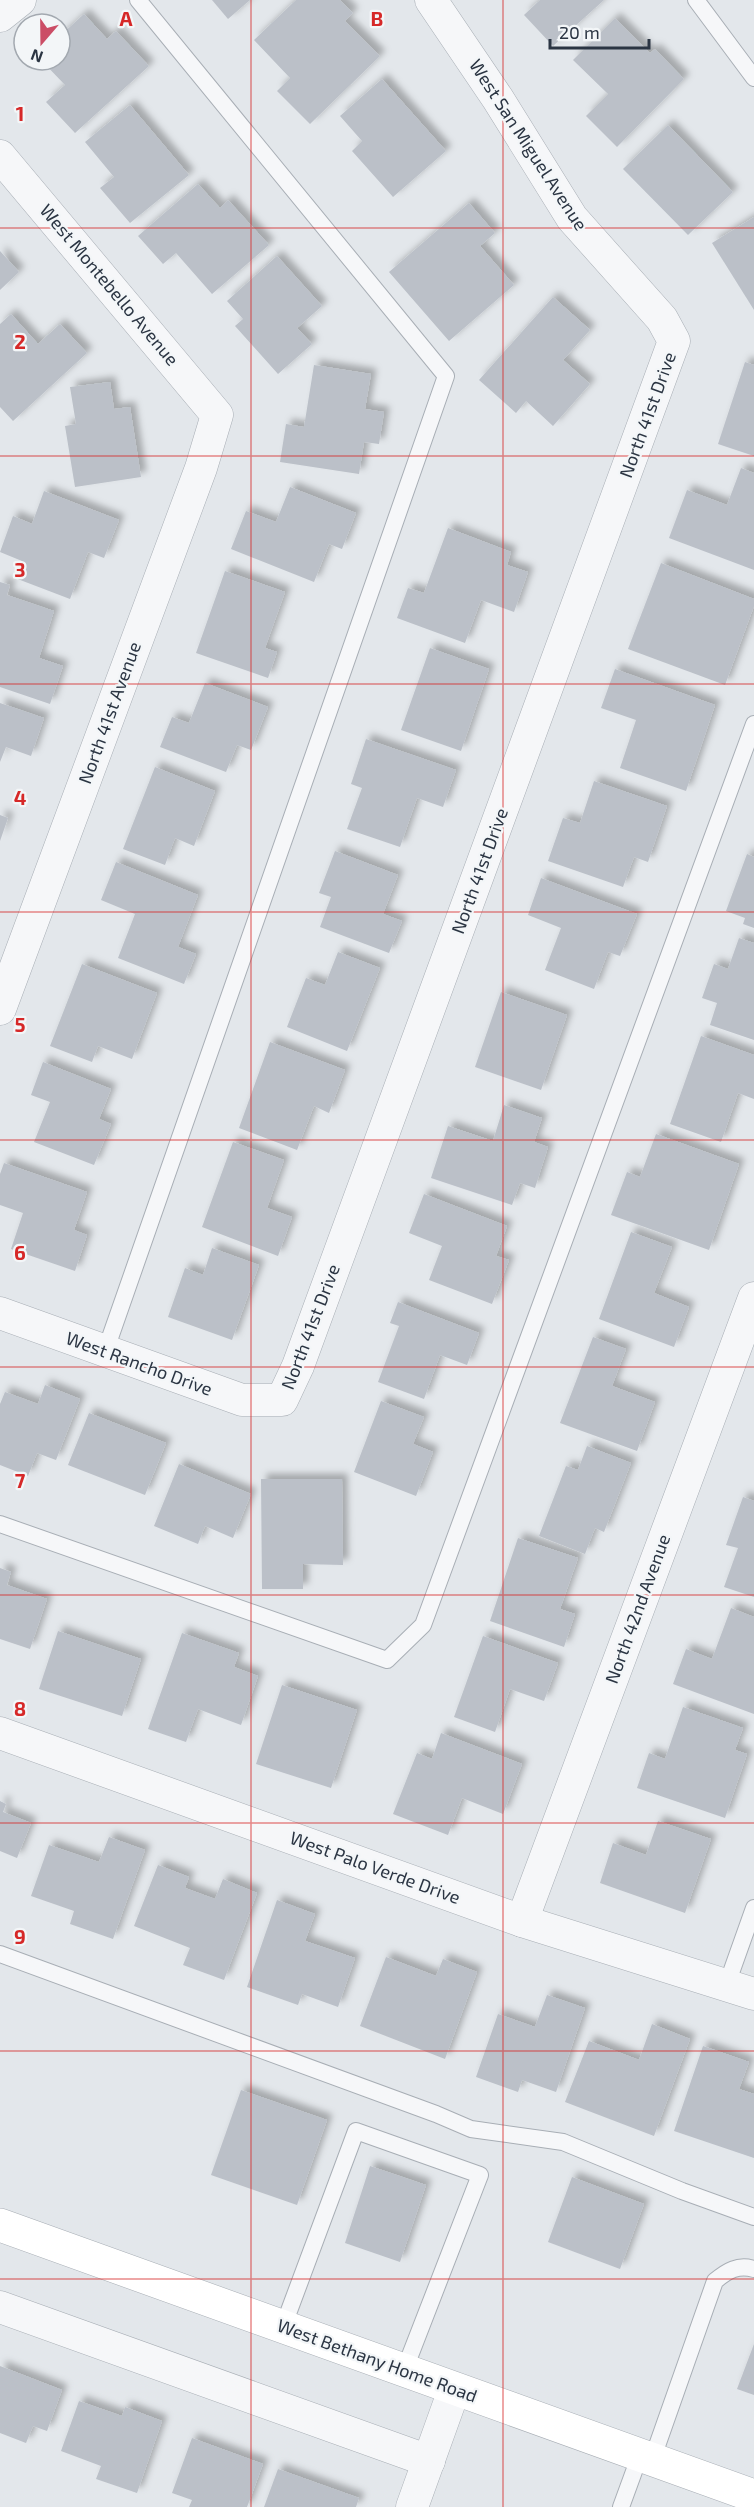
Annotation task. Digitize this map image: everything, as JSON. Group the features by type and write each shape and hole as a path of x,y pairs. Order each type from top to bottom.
{"main road":[{"name":"West Bethany Home Road","path":"0,2225 754,2496"}],"street":[{"path":"0,16 20,0"},
{"name":"West San Miguel Avenue","path":"431,0 498,99 572,218 662,319 674,341"},
{"name":"West Montebello Avenue","path":"0,156 217,416"},
{"name":"North 41st Drive","path":"282,1400 298,1366 674,341"},
{"name":"North 41st Avenue","path":"0,1009 201,468 217,416"},
{"name":"North 42nd Avenue","path":"522,1921 754,1298"},
{"name":"West Rancho Drive","path":"0,1313 242,1400 282,1400"},
{"name":"West Palo Verde Drive","path":"0,1733 522,1921 740,1989"},
{"path":"0,2307 429,2461"},
{"path":"412,2507 454,2390"}],"lane":[{"path":"105,1352 446,376 138,0"},
{"path":"696,0 754,78"},
{"path":"0,1524 387,1660 423,1625 754,724"},
{"path":"740,1989 754,1908"},
{"path":"0,1954 436,2114 471,2129 563,2142 682,2191 754,2217"},
{"path":"283,2327 357,2131 480,2175 404,2371"},
{"path":"621,2507 646,2458 715,2281 729,2270 746,2266 754,2269"}],"building":[{"path":"212,0 250,0 228,19"},
{"path":"296,0 340,0 353,13 345,21 380,56 310,124 277,91 290,78 254,40"},
{"path":"540,0 604,0 553,46 524,15"},
{"path":"84,14 107,39 116,31 149,66 75,133 46,102 65,85 53,72 72,72 72,25"},
{"path":"615,18 650,53 655,49 684,79 617,147 586,116 608,94 573,60"},
{"path":"382,79 446,151 393,197 352,151 362,141 340,116"},
{"path":"130,105 189,175 130,223 100,188 114,177 85,142"},
{"path":"668,125 733,192 688,235 623,169"},
{"path":"198,184 220,208 228,200 269,245 212,294 176,253 163,264 138,236"},
{"path":"469,203 495,233 480,246 514,285 449,341 389,272"},
{"path":"754,217 754,310 712,243"},
{"path":"0,251 19,272 0,290"},
{"path":"277,256 322,306 297,328 312,344 278,374 235,326 243,319 227,301"},
{"path":"553,297 590,330 563,360 590,384 553,426 526,401 516,413 479,380"},
{"path":"11,314 38,344 60,324 87,353 13,421 0,407 0,324"},
{"path":"745,362 754,365 754,456 718,444"},
{"path":"314,365 371,374 365,409 384,412 379,444 364,442 359,474 280,462 286,424 304,427"},
{"path":"110,382 114,409 130,407 141,477 75,487 65,426 76,424 70,387"},
{"path":"741,468 754,473 754,570 669,538 687,490 727,505"},
{"path":"290,487 356,513 342,549 329,544 314,582 231,549 246,511 276,522"},
{"path":"44,491 119,520 104,558 88,552 70,599 15,578 22,561 0,552 13,516 32,524"},
{"path":"448,528 511,552 507,565 528,572 514,612 481,600 465,643 397,618 408,588 424,593"},
{"path":"661,563 754,599 754,606 725,685 628,649"},
{"path":"225,571 285,592 265,648 277,652 268,678 196,653"},
{"path":"0,582 10,585 7,595 54,611 39,658 63,666 50,704 0,687"},
{"path":"430,648 489,669 461,751 401,730"},
{"path":"615,669 715,705 686,791 620,768 636,720 601,708"},
{"path":"205,683 268,707 251,750 237,745 226,772 160,747 172,717 189,723"},
{"path":"0,703 44,718 31,756 6,747 0,762"},
{"path":"366,739 456,770 443,807 417,798 400,847 347,829 362,788 351,784"},
{"path":"155,767 215,791 194,846 175,838 165,865 123,849"},
{"path":"594,781 667,806 648,862 634,857 623,887 548,861 563,818 580,823"},
{"path":"0,815 8,818 0,841"},
{"path":"335,851 398,875 383,914 402,921 389,953 320,927 331,897 319,893"},
{"path":"747,854 754,857 754,928 743,924 745,918 726,911"},
{"path":"116,862 198,895 178,947 196,954 184,984 118,958 135,914 101,900"},
{"path":"541,878 637,914 620,956 608,952 594,989 545,970 561,928 528,915"},
{"path":"739,938 754,943 754,1040 710,1025 717,1003 702,998 714,964 728,969"},
{"path":"338,952 380,968 347,1051 287,1027 306,978 325,985"},
{"path":"82,964 157,993 132,1059 98,1046 92,1062 50,1046"},
{"path":"501,992 567,1015 541,1090 475,1067"},
{"path":"701,1036 754,1055 754,1099 738,1093 721,1142 670,1124"},
{"path":"270,1042 345,1070 329,1113 314,1106 297,1150 239,1128"},
{"path":"43,1062 111,1089 99,1119 111,1124 94,1165 34,1142 50,1102 31,1095"},
{"path":"504,1105 542,1118 534,1142 548,1147 535,1188 520,1183 512,1205 431,1178 448,1126 493,1141"},
{"path":"656,1134 739,1164 709,1250 611,1215 627,1172 640,1177"},
{"path":"233,1142 284,1160 267,1208 292,1217 278,1256 202,1227"},
{"path":"4,1163 87,1192 74,1230 87,1235 75,1271 11,1249 23,1213 0,1205 0,1174"},
{"path":"424,1194 507,1226 496,1256 509,1260 492,1304 429,1280 442,1246 409,1233"},
{"path":"631,1232 672,1247 654,1293 689,1307 674,1347 599,1319"},
{"path":"212,1248 259,1265 232,1340 168,1317 185,1268 203,1275"},
{"path":"398,1302 479,1333 467,1365 440,1355 424,1399 378,1382 399,1326 390,1323"},
{"path":"593,1337 626,1349 612,1386 655,1402 637,1451 560,1423"},
{"path":"45,1385 80,1399 56,1460 37,1453 28,1476 0,1465 0,1404 5,1392 38,1404"},
{"path":"381,1401 424,1417 413,1444 433,1452 416,1496 354,1472"},
{"path":"89,1413 166,1443 145,1495 68,1465"},
{"path":"587,1446 631,1463 604,1532 595,1528 585,1554 539,1536 566,1466 578,1470"},
{"path":"179,1464 251,1494 233,1538 205,1526 198,1544 154,1526"},
{"path":"261,1479 342,1479 343,1565 303,1564 303,1589 262,1589"},
{"path":"743,1497 754,1501 754,1597 724,1587 738,1548 726,1545"},
{"path":"518,1538 578,1558 560,1609 575,1614 564,1647 490,1621"},
{"path":"0,1568 11,1572 7,1585 47,1599 30,1649 0,1639"},
{"path":"731,1608 754,1617 754,1714 673,1684 686,1649 712,1659"},
{"path":"58,1631 141,1659 122,1716 39,1689"},
{"path":"182,1633 239,1653 234,1667 258,1676 241,1725 198,1709 186,1742 148,1729"},
{"path":"483,1636 558,1663 544,1701 510,1689 495,1732 454,1717"},
{"path":"282,1685 357,1710 331,1788 256,1764"},
{"path":"683,1707 743,1728 735,1750 747,1754 725,1818 637,1788 649,1753 665,1759"},
{"path":"441,1733 522,1764 503,1814 462,1798 448,1835 393,1814 417,1753 432,1759"},
{"path":"0,1801 6,1804 3,1812 31,1823 17,1858 0,1851"},
{"path":"658,1821 711,1839 685,1913 600,1883 613,1843 646,1855"},
{"path":"109,1837 145,1850 113,1939 70,1924 74,1911 31,1896 49,1845 99,1862"},
{"path":"158,1865 189,1877 185,1888 215,1899 223,1879 257,1893 224,1980 183,1965 190,1948 134,1926"},
{"path":"277,1900 315,1914 305,1941 355,1958 338,2007 302,1994 298,2005 247,1987"},
{"path":"386,1957 436,1976 443,1959 477,1972 445,2059 360,2026"},
{"path":"547,1995 585,2008 556,2092 522,2080 518,2092 476,2077 498,2014 535,2027"},
{"path":"652,2024 690,2039 654,2136 565,2102 589,2041 639,2060"},
{"path":"703,2046 749,2062 739,2089 754,2094 754,2158 674,2131"},
{"path":"241,2090 327,2120 297,2205 211,2175"},
{"path":"370,2166 426,2185 400,2262 345,2243"},
{"path":"572,2177 644,2204 620,2269 548,2242"},
{"path":"754,2344 754,2395 737,2389"},
{"path":"0,2366 62,2390 47,2431 33,2426 26,2443 0,2433"},
{"path":"79,2401 122,2416 125,2407 162,2421 137,2493 96,2479 101,2466 61,2451"},
{"path":"192,2438 263,2464 247,2507 189,2507 192,2500 172,2493"},
{"path":"278,2469 359,2498 356,2507 264,2507"}]}
